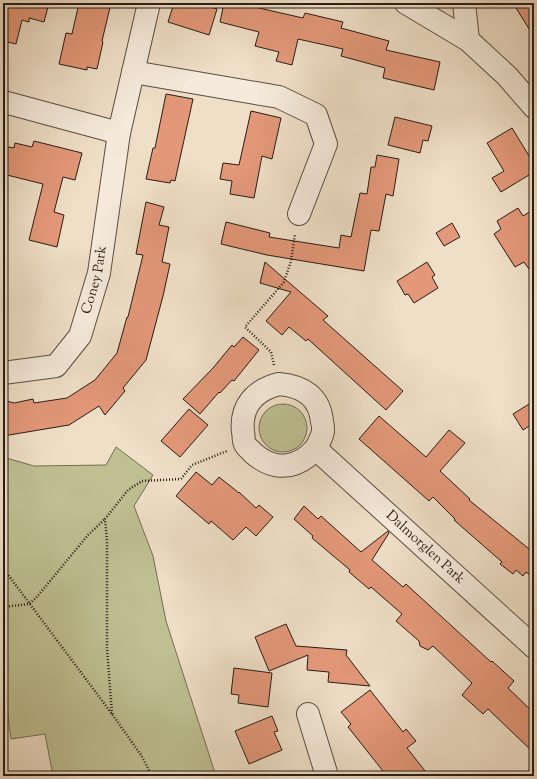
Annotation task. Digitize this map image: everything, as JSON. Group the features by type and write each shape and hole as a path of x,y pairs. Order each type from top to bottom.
{"street":[{"name":"Coney Park","path":"3,373 56,366 80,336 100,273 119,133 149,3"},
{"path":"406,3 468,40 507,76 534,107"},
{"path":"464,3 468,40"},
{"path":"133,72 279,97 316,114 326,144 299,214"},
{"path":"4,102 119,133"},
{"path":"279,384 291,385 304,390 315,400 321,412 323,431 316,450 300,462 286,466 276,465 261,460 245,444 242,422 248,404 256,394 268,387 279,384"},
{"name":"Dalmorglen Park","path":"316,450 534,647"},
{"path":"308,714 327,776"}],"path":[{"path":"279,384 271,352 244,327 284,282 290,261 299,214"},
{"path":"3,606 29,604 36,598 88,535 105,519 128,490 142,481 181,479 192,465 245,444"},
{"path":"105,519 107,541 107,648 112,714"},
{"path":"3,568 112,714 141,755 152,776"}],"green space":[{"path":"278,404 288,404 300,411 307,423 307,433 300,445 288,452 278,452 270,448 263,441 259,433 259,423 263,415 270,408"},
{"path":"116,447 153,475 134,506 153,556 166,621 216,776 53,776 45,734 11,739 3,678 3,457 34,466 106,465"}],"building":[{"path":"3,3 49,3 44,22 29,18 29,22 22,20 16,44 3,41"},
{"path":"79,3 111,3 97,69 87,67 87,70 59,64 66,33 72,34"},
{"path":"174,3 197,3 217,9 209,35 168,22"},
{"path":"224,3 237,3 303,18 305,13 343,22 341,28 389,41 386,50 440,62 434,90 383,78 385,68 341,56 343,49 298,39 292,65 276,61 279,52 255,46 259,32 220,22"},
{"path":"513,3 534,3 534,37"},
{"path":"166,94 193,99 175,181 171,180 170,183 146,179 153,148 155,148"},
{"path":"251,111 281,118 272,159 262,156 254,198 230,194 232,181 220,179 223,163 239,165"},
{"path":"395,117 432,126 428,141 423,140 420,153 388,145"},
{"path":"512,128 534,164 534,172 501,192 492,178 504,171 487,143"},
{"path":"34,141 82,153 75,180 63,177 54,212 64,215 57,247 29,240 43,184 3,174 3,146 14,148 15,143 32,147"},
{"path":"377,155 399,159 393,196 386,194 379,231 371,230 364,271 267,255 221,244 226,222 270,233 269,237 339,248 341,235 351,237 360,193 367,194 371,167 375,167"},
{"path":"146,202 164,207 159,225 169,227 162,262 170,264 146,360 123,388 125,391 105,415 99,406 69,425 3,436 3,400 14,403 33,399 34,403 67,398 95,380 117,353 128,317 143,255 136,254"},
{"path":"518,208 523,216 534,209 534,276 524,262 515,267 494,234 501,229 497,221"},
{"path":"452,223 460,237 444,246 436,233"},
{"path":"265,262 328,316 323,320 403,391 386,410 308,339 306,341 289,327 282,335 266,321 291,292 260,283"},
{"path":"427,262 435,275 432,277 438,288 414,303 408,294 405,295 397,281"},
{"path":"243,337 259,350 234,381 232,380 220,393 219,392 200,414 183,399 213,368 232,345 234,347"},
{"path":"534,401 534,423 523,430 513,414"},
{"path":"189,409 208,425 180,457 161,441"},
{"path":"379,416 426,457 449,430 465,443 440,471 470,499 469,500 534,553 534,578 526,572 523,576 516,570 513,574 500,564 502,562 454,520 455,519 433,497 429,501 359,439"},
{"path":"196,472 212,485 219,477 239,492 256,508 259,505 273,517 256,536 246,527 233,540 211,521 209,524 176,496"},
{"path":"304,506 318,519 321,516 361,552 388,531 389,533 372,560 403,587 406,584 491,662 492,661 514,681 508,688 534,713 534,753 488,709 483,714 462,695 472,683 433,646 428,650 420,646 419,641 396,621 402,614 371,587 369,589 349,572 350,570 312,538 313,536 294,519"},
{"path":"286,624 296,646 347,650 346,655 370,686 328,682 329,672 307,670 308,655 269,671 255,637"},
{"path":"234,668 272,673 268,707 238,703 239,695 231,694"},
{"path":"370,690 403,732 406,729 416,741 407,748 429,776 387,776 348,727 351,724 341,712"},
{"path":"272,716 278,731 274,732 282,750 249,764 235,731"}]}
